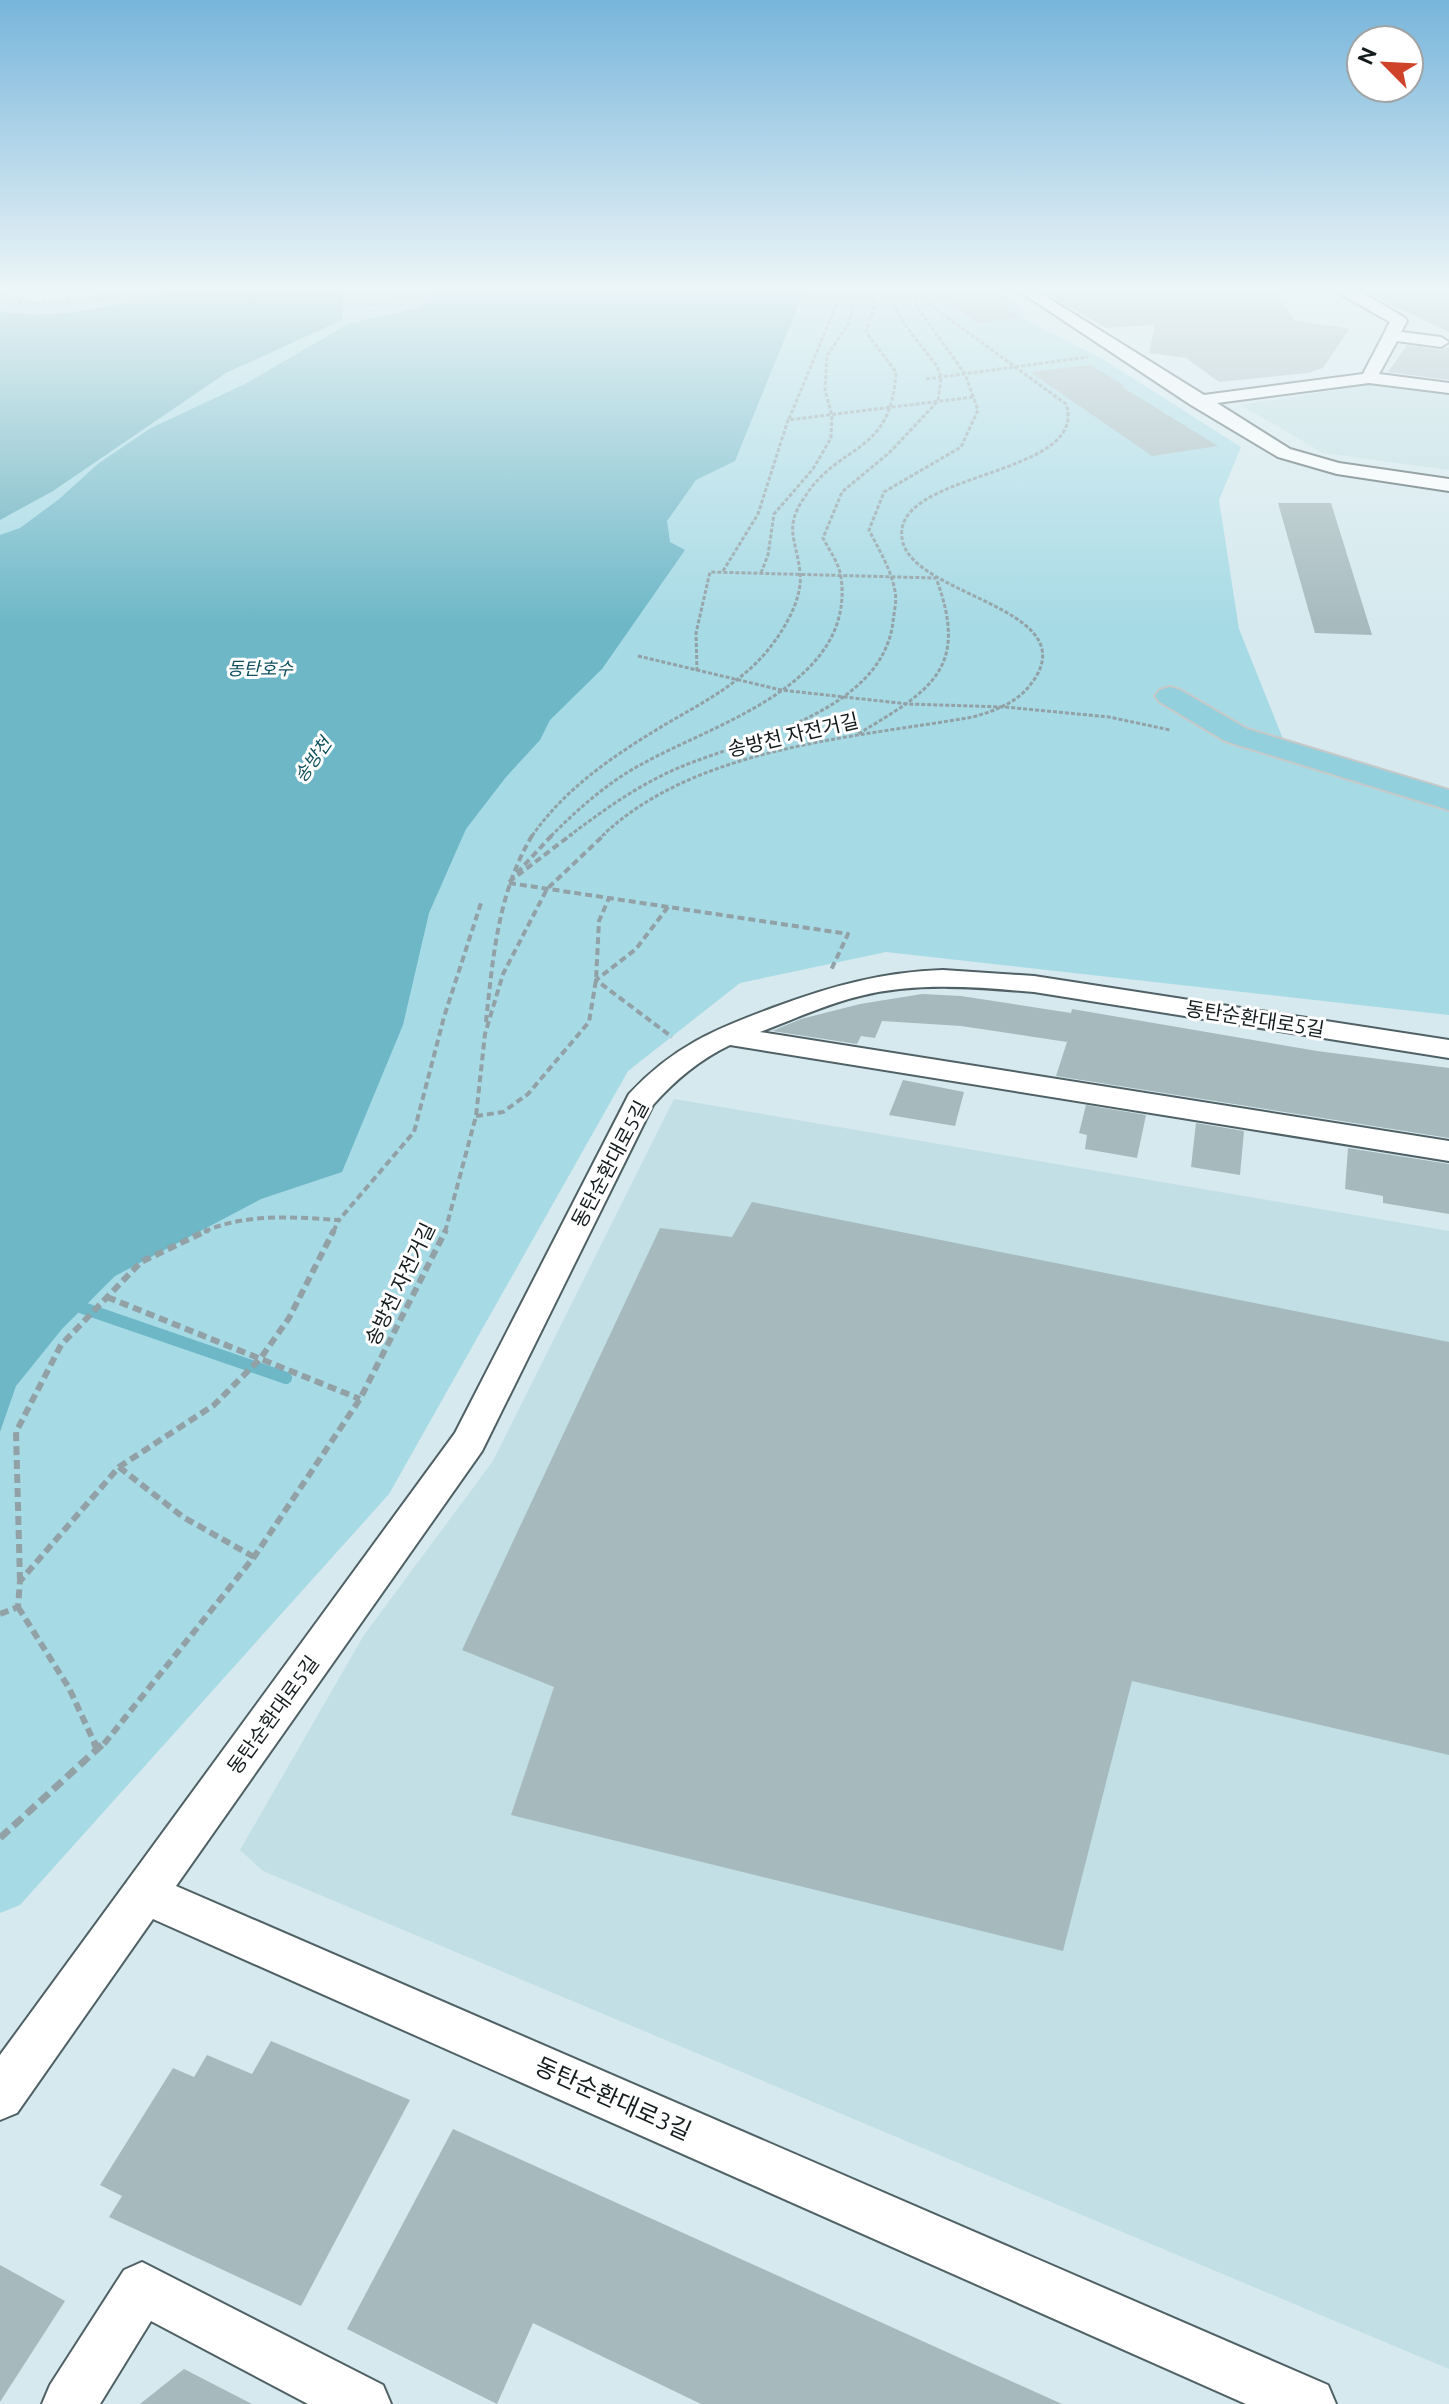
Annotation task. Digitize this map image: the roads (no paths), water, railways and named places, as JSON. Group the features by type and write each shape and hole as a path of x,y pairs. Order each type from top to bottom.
{"main road":[{"path":"1170,696 1236,735 1449,800"}],"street":[{"path":"1201,403 1284,453 1316,464 1449,485"},
{"path":"1375,474 1394,496"},
{"name":"동탄순환대로5길","path":"145,1894 469,1441 640,1101 664,1073 692,1051 724,1035 853,989 909,980 971,977 1034,984 1449,1049"},
{"path":"724,1035 1449,1151"},
{"path":"0,2096 145,1894"},
{"name":"동탄순환대로3길","path":"145,1894 1249,2392 1309,2404"},
{"path":"69,2404 142,2288 364,2404"}],"water":[{"name":"동탄호수","path":"204,403 758,403 735,461 696,480 667,521 670,542 685,550 602,669 550,720 540,740 506,777 466,829 429,913 403,1025 342,1172 261,1199 115,1276 62,1329 16,1386 0,1432 0,535 20,528 58,500 99,463 151,428"}],"waterway":[{"path":"83,1308 286,1378"}],"water label":[{"name":"송방천","path":"313,760"}]}
